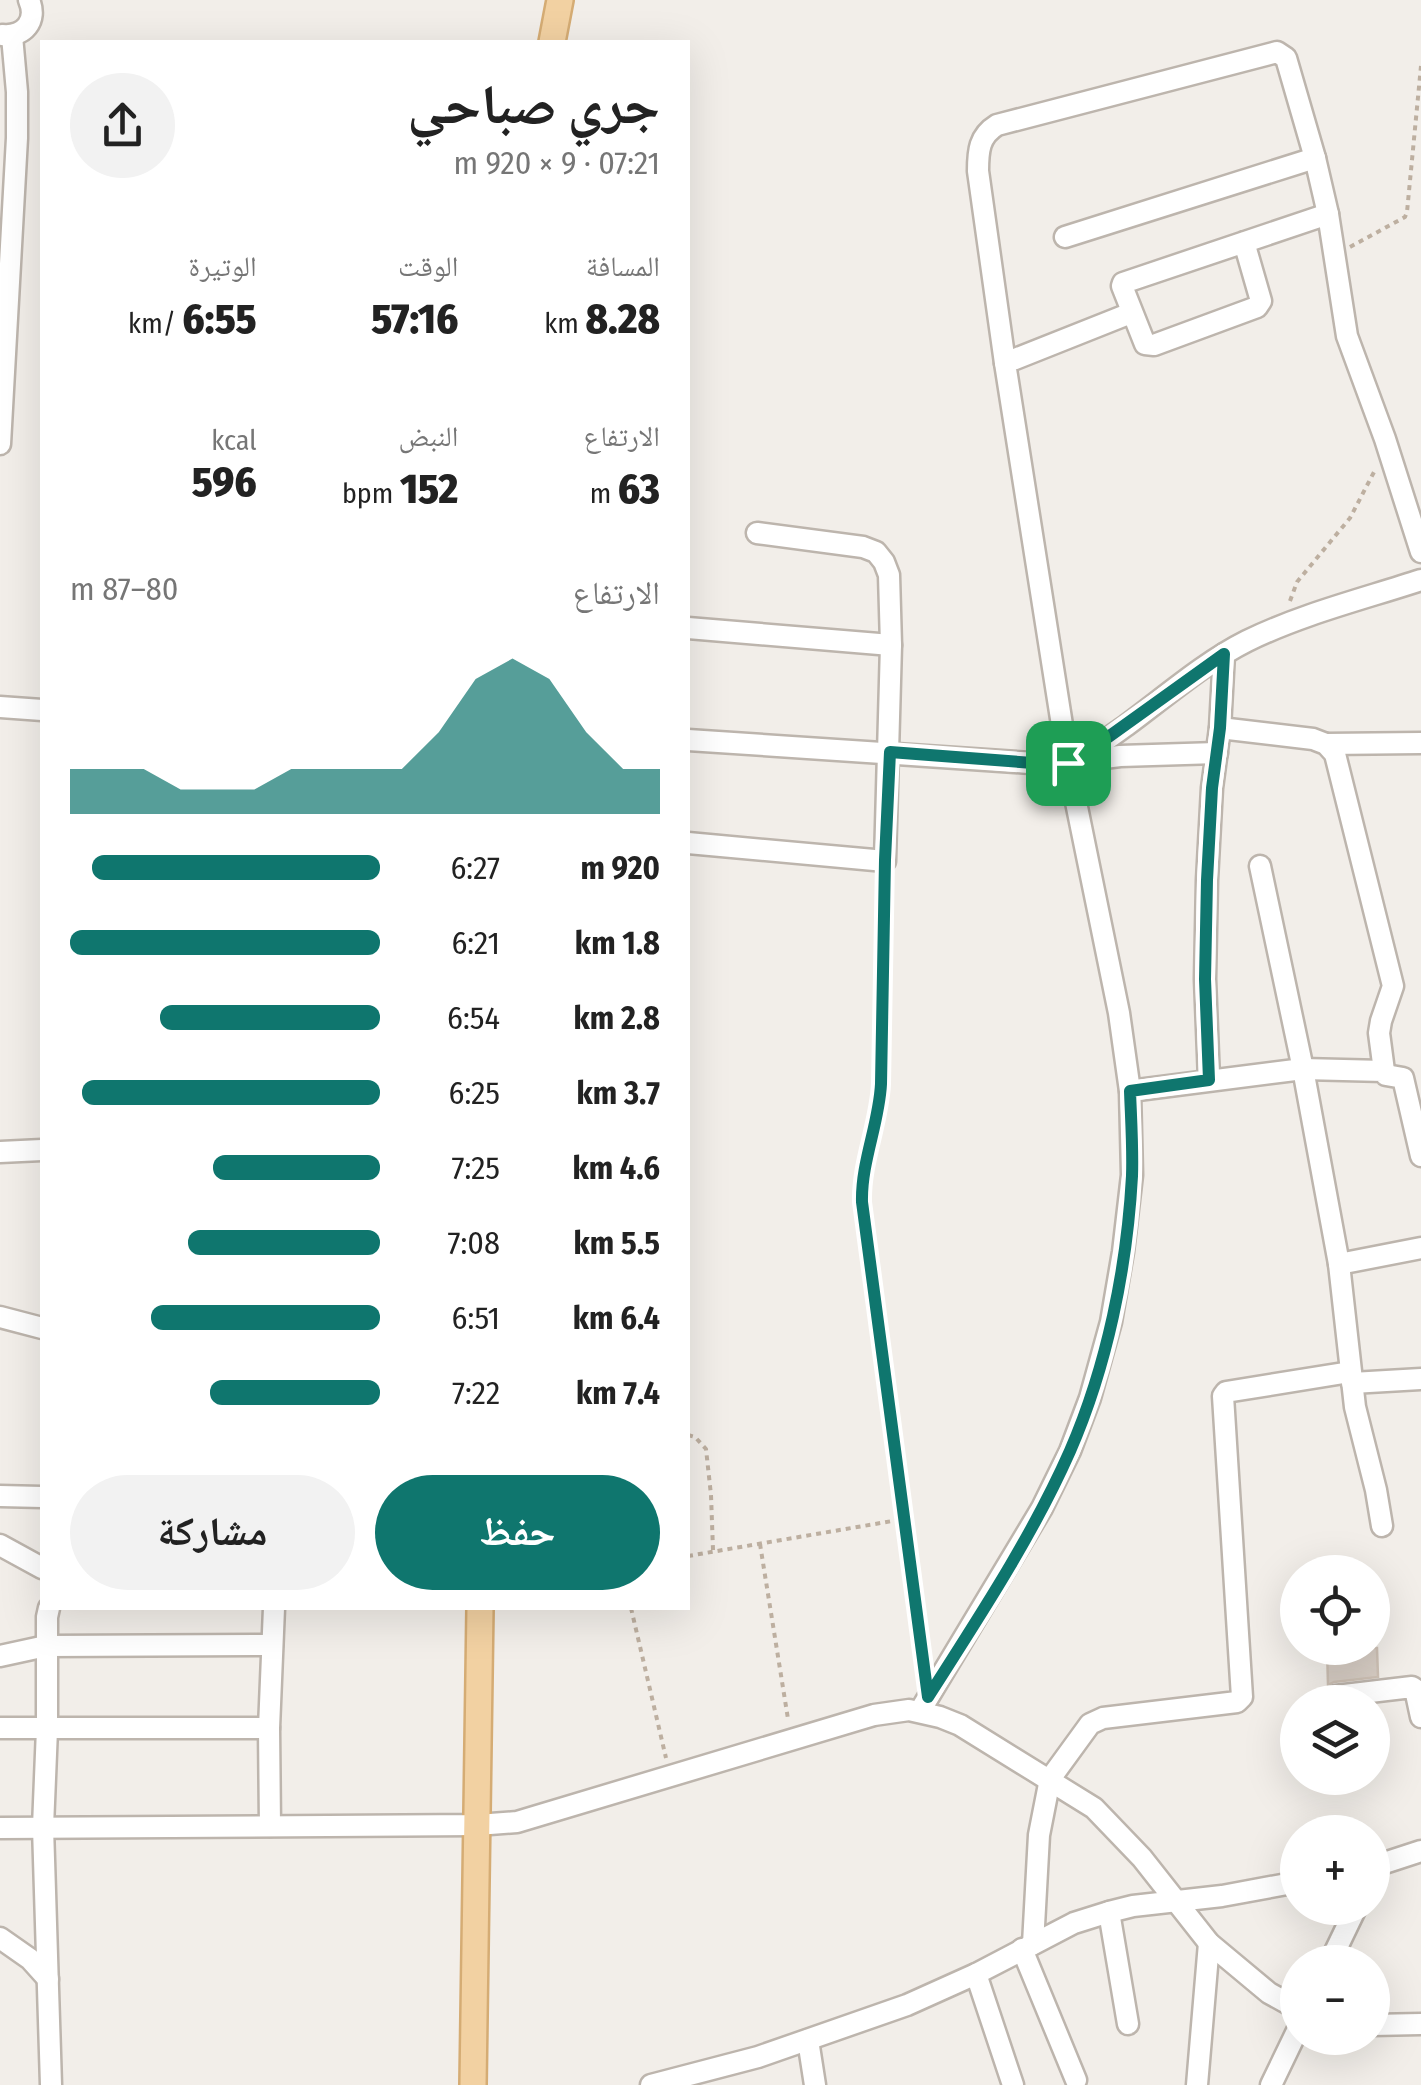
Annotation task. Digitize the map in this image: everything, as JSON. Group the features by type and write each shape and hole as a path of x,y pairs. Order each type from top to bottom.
{"main road":[{"path":"551,0 552,40"},
{"path":"552,40 560,0"},
{"path":"473,2085 480,1610"}],"street":[{"path":"0,444 18,92 6,35 22,32 29,25 35,2"},
{"path":"924,1704 1042,1508 1070,1450 1090,1398 1111,1322 1132,1175 1130,1091 1119,1013 1068,763 978,171 981,142 987,131 997,125 1278,52 1286,58 1328,214 1348,336 1421,552"},
{"path":"1065,237 1314,158"},
{"path":"1244,242 1262,300 1258,307 1145,344 1123,283 1244,242 1328,214"},
{"path":"1005,363 1131,313"},
{"path":"690,843 885,860 892,645 889,576 884,562 876,552 864,547 757,533"},
{"path":"1068,763 1245,642 1287,624 1421,580"},
{"path":"690,628 892,645"},
{"path":"1209,1080 1205,960 1212,788 1224,654"},
{"path":"0,707 40,710"},
{"path":"1220,728 1313,739 1326,744 1421,743"},
{"path":"690,740 1046,764 1120,756 1217,753"},
{"path":"1326,744 1335,754 1392,978 1392,994 1379,1033 1384,1071 1404,1080 1421,1156"},
{"path":"1260,866 1303,1069 1339,1264 1355,1407 1382,1526"},
{"path":"1130,1091 1303,1069 1384,1071"},
{"path":"0,1152 40,1150"},
{"path":"1339,1264 1421,1248"},
{"path":"0,1317 40,1327"},
{"path":"1076,2080 1028,1946 1039,1835 1050,1779 1097,1719 1240,1700 1243,1693 1223,1396 1226,1392 1351,1377 1421,1379"},
{"path":"0,1496 40,1496"},
{"path":"0,1545 40,1567"},
{"path":"50,1610 43,1827 52,2085"},
{"path":"270,1826 274,1610"},
{"path":"0,1656 46,1646 272,1645"},
{"path":"1390,1689 1412,1686 1421,1717"},
{"path":"0,1828 499,1824 535,1819 792,1739 924,1704 1094,1808 1210,1943 1280,1999"},
{"path":"0,1728 269,1728"},
{"path":"1390,1863 1421,1851"},
{"path":"651,2085 718,2077 907,2005 1074,1922 1109,1912 1280,1885"},
{"path":"1109,1912 1128,2024"},
{"path":"0,1938 30,1959 48,1978"},
{"path":"1197,2085 1210,1943"},
{"path":"976,1974 1013,2085"},
{"path":"1390,2025 1421,2024"},
{"path":"808,2040 815,2085"},
{"path":"1271,2085 1285,2055"}],"path":[{"path":"1336,254 1405,217 1421,66"},
{"path":"1287,624 1293,589 1350,518 1378,466 1385,440"},
{"path":"885,860 880,1099 862,1178 862,1202 924,1704"},
{"path":"690,1436 706,1448 713,1552"},
{"path":"690,1556 904,1520"},
{"path":"760,1544 792,1739"},
{"path":"631,1610 671,1777"}],"building":[{"path":"1327,1665 1378,1665 1378,1677 1328,1685"}],"route":[{"path":"1224,654 1207,880 1209,1080 1130,1091 1132,1175 1123,1252 1111,1322 1090,1398 1042,1508 928,1697 862,1202 862,1178 881,1084 890,752 1068,763 1224,654"}]}
